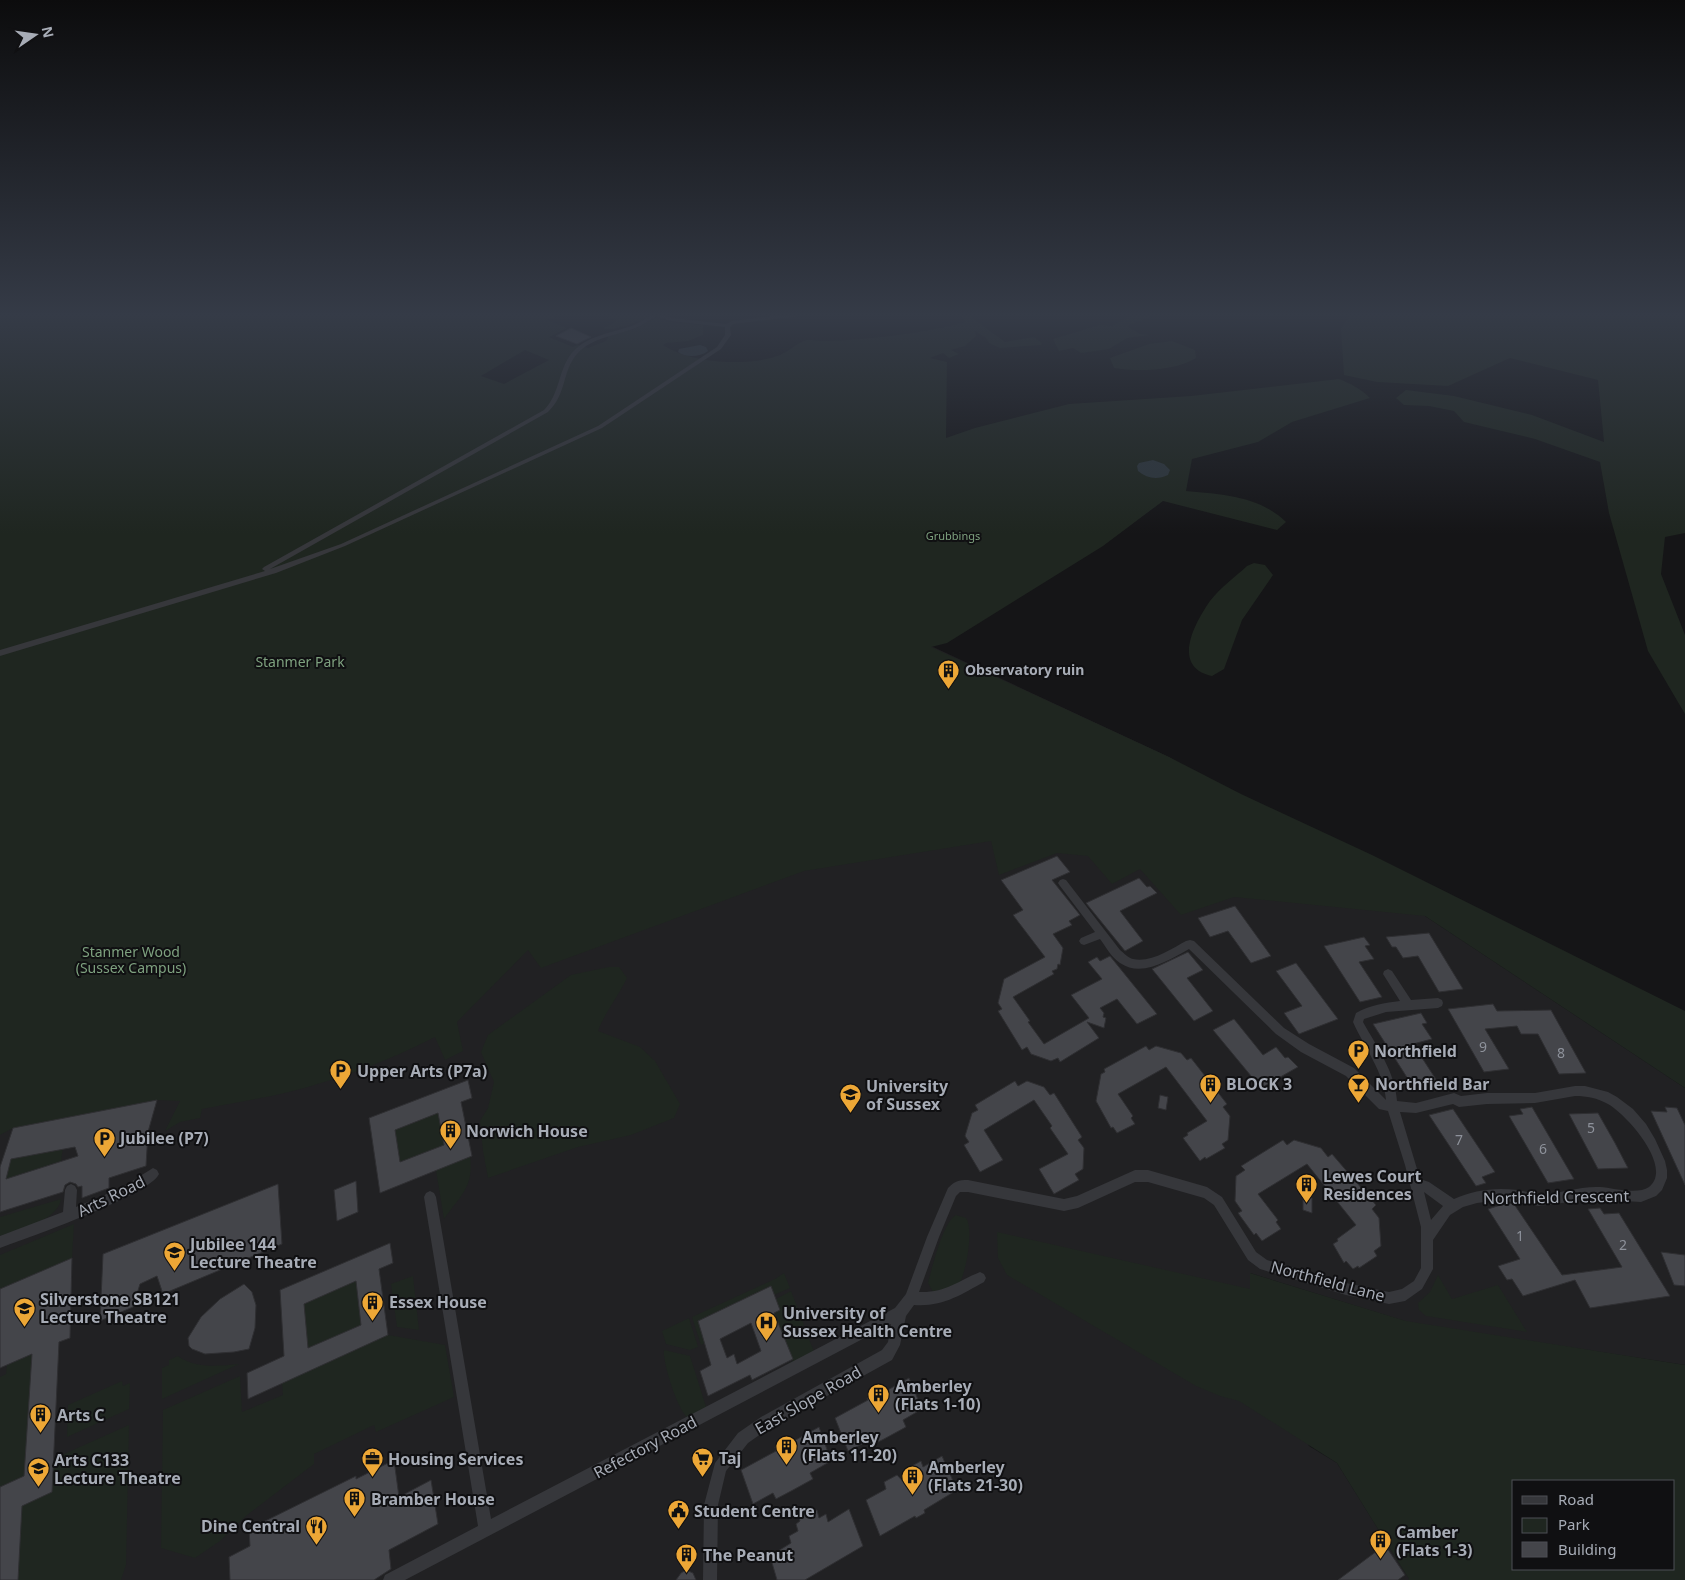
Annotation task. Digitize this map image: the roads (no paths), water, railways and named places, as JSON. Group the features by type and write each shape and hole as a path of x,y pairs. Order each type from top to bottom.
{"street":[{"path":"260,573 546,411 556,401 561,387"},
{"path":"0,653 294,564 343,545 606,424 661,387"},
{"path":"1063,883 1119,957 1135,965 1146,964 1190,944 1280,1031 1305,1048 1343,1068 1358,1079 1382,1105 1392,1106 1391,1091 1383,1066 1358,1022 1360,1016 1368,1011 1408,1004 1438,1003"},
{"path":"1084,942 1101,934"},
{"path":"1388,974 1408,1004"},
{"name":"Northfield Crescent","path":"1392,1106 1411,1108 1454,1098 1459,1102 1478,1098 1535,1098 1576,1091 1592,1092 1612,1100 1634,1118 1654,1148 1661,1169 1662,1179 1651,1194 1584,1193 1538,1200 1520,1196 1486,1195 1452,1206"},
{"name":"Northfield Lane","path":"911,1298 952,1192 958,1186 964,1185 1064,1205 1078,1202 1135,1176 1148,1176 1207,1193 1218,1201 1252,1256 1264,1265 1346,1289 1389,1298 1405,1295 1420,1281 1428,1264 1428,1237 1416,1184 1392,1106"},
{"name":"Arts Road","path":"0,1242 69,1216 131,1189 144,1182 153,1174"},
{"path":"1416,1184 1425,1186 1452,1206 1428,1237"},
{"name":"Arts Road","path":"69,1216 71,1190"},
{"path":"430,1197 486,1530"},
{"path":"900,1313 911,1298 930,1300 939,1298 980,1278"},
{"name":"Refectory Road","path":"390,1580 900,1313"},
{"name":"East Slope Road","path":"710,1580 711,1505 720,1468 743,1438 750,1433 887,1355 894,1345 900,1313"}],"place":[{"name":"Observatory ruin","path":"949,689"},
{"name":"Northfield","path":"1358,1070"},
{"name":"Upper Arts (P7a)","path":"341,1090"},
{"name":"BLOCK 3","path":"1210,1103"},
{"name":"Northfield Bar","path":"1359,1103"},
{"name":"University of Sussex","path":"850,1114"},
{"name":"Norwich House","path":"450,1150"},
{"name":"Jubilee (P7)","path":"104,1157"},
{"name":"Lewes Court Residences","path":"1307,1204"},
{"name":"Jubilee 144 Lecture Theatre","path":"174,1272"},
{"name":"Essex House","path":"373,1321"},
{"name":"Silverstone SB121 Lecture Theatre","path":"24,1327"},
{"name":"University of Sussex Health Centre","path":"767,1341"},
{"name":"Amberley (Flats 1-10)","path":"879,1414"},
{"name":"Arts C","path":"41,1434"},
{"name":"Amberley (Flats 11-20)","path":"786,1465"},
{"name":"Taj","path":"703,1477"},
{"name":"Housing Services","path":"372,1478"},
{"name":"Arts C133 Lecture Theatre","path":"38,1488"},
{"name":"Amberley (Flats 21-30)","path":"912,1495"},
{"name":"Bramber House","path":"355,1518"},
{"name":"Student Centre","path":"678,1530"},
{"name":"Dine Central","path":"316,1545"},
{"name":"Camber (Flats 1-3)","path":"1380,1560"},
{"name":"The Peanut","path":"687,1574"}],"park label":[{"name":"Grubbings","path":"953,536"},
{"name":"Stanmer Park","path":"300,662"},
{"name":"Stanmer Wood (Sussex Campus)","path":"131,960"}]}
